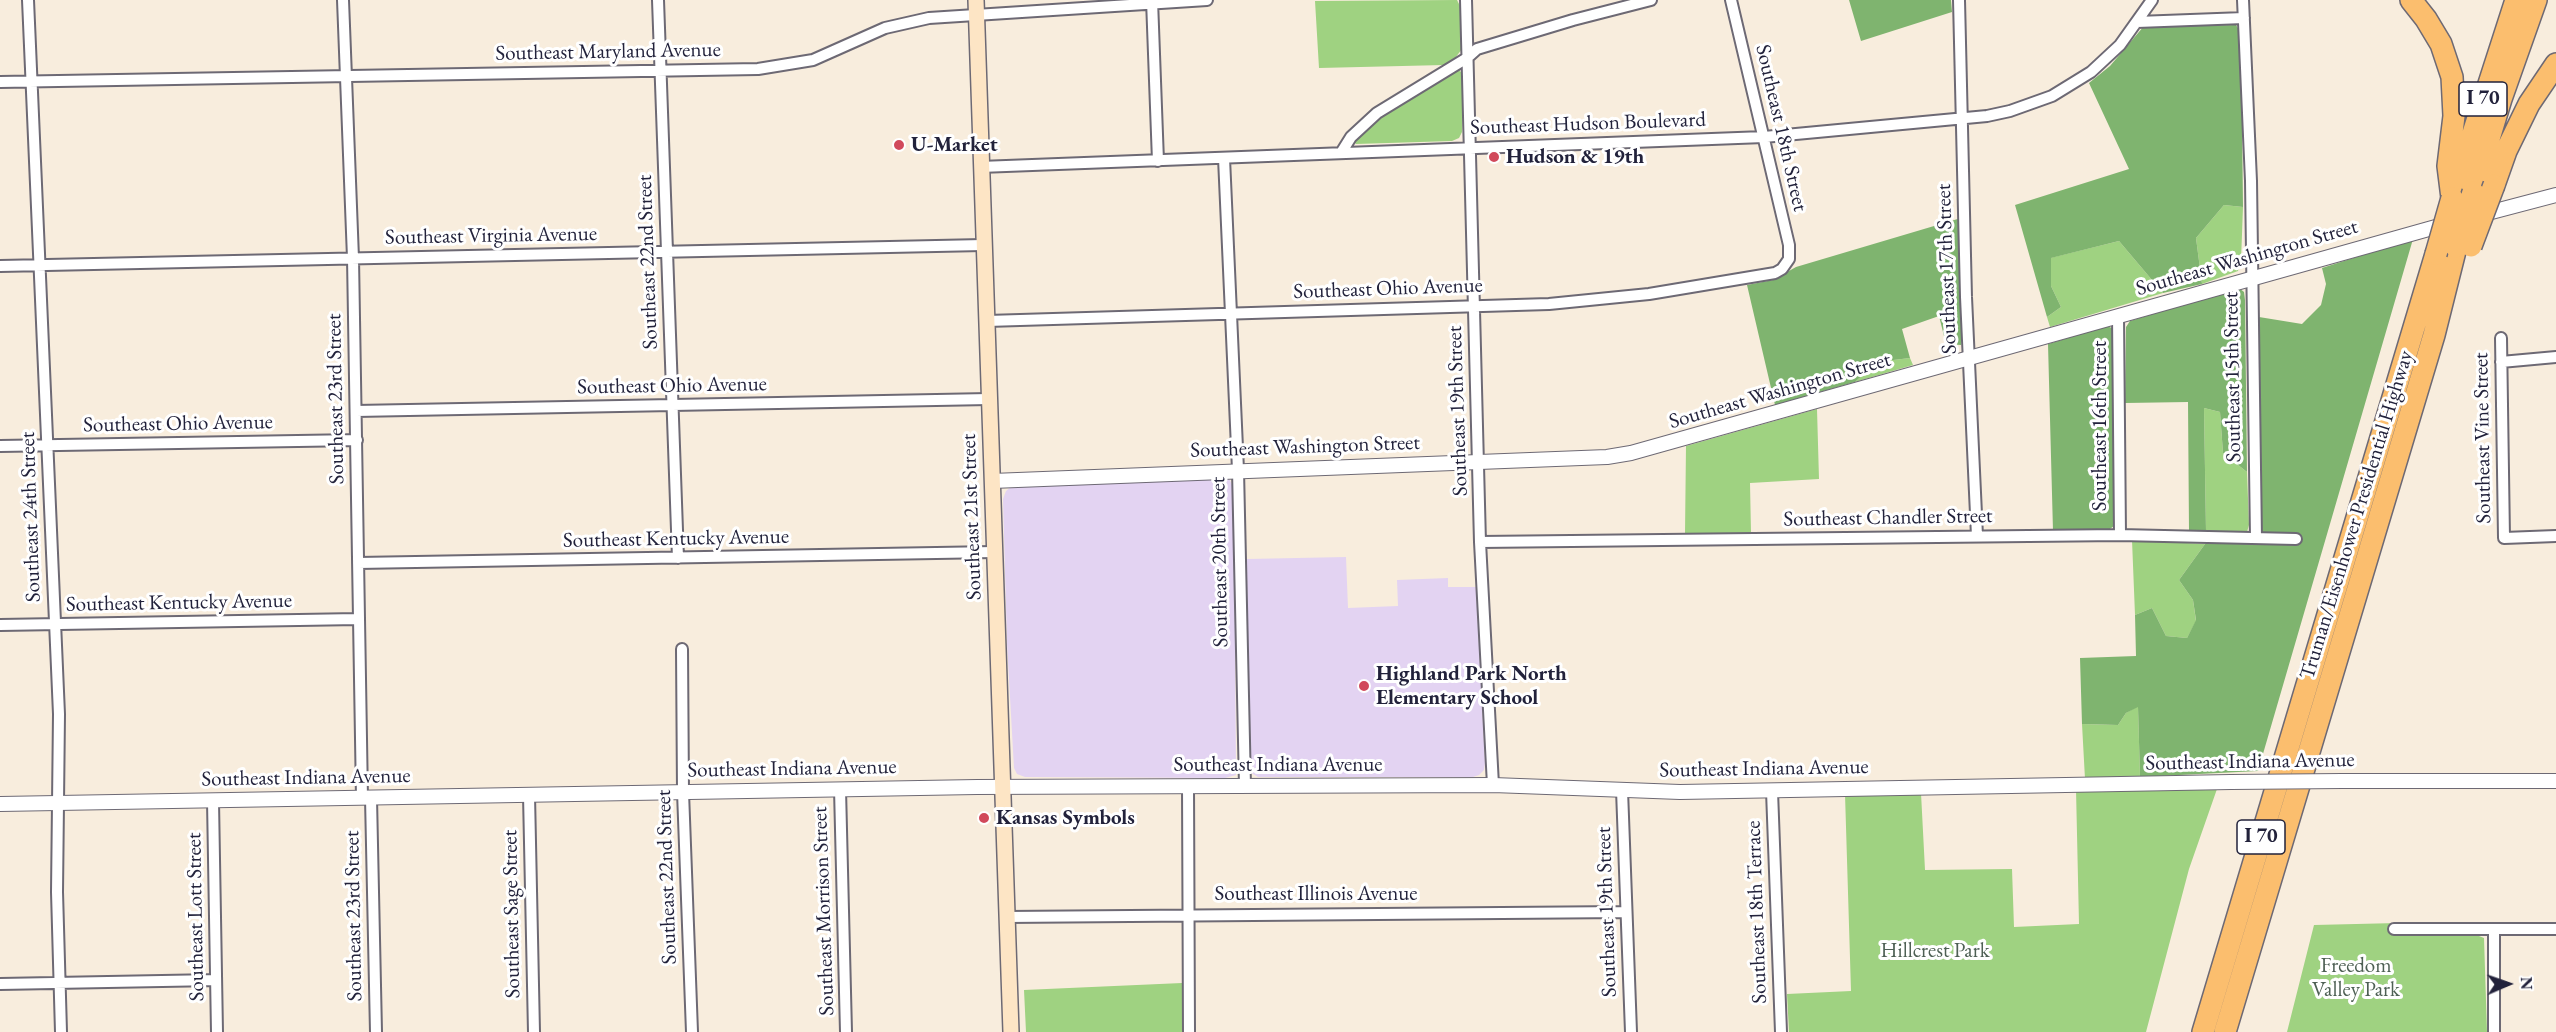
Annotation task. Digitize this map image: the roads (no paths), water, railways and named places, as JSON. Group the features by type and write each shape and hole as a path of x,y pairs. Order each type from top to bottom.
{"highway":[{"path":"2411,0 2441,44 2452,77 2453,145 2448,166 2452,198"},
{"name":"Truman/Eisenhower Presidential Highway","path":"2203,1032 2452,198 2516,0"},
{"name":"Truman/Eisenhower Presidential Highway","path":"2225,1032 2434,334 2463,246 2473,192 2501,99 2536,0"},
{"path":"2463,246 2494,185 2506,151 2529,104 2556,64"}],"main road":[{"name":"Southeast 21st Street","path":"976,7 1011,1032"}],"street":[{"name":"Southeast 24th Street","path":"28,0 59,714 61,1032"},
{"name":"Southeast 23rd Street","path":"343,0 353,258 358,619 376,1032"},
{"name":"Southeast 22nd Street","path":"658,0 678,558"},
{"name":"Southeast Maryland Avenue","path":"0,82 758,69 795,64 829,54 871,33 906,22 976,7 1207,0"},
{"name":"Southeast 19th Street","path":"1466,0 1468,147 1480,461 1480,542 1492,784"},
{"path":"1341,153 1351,137 1377,113 1467,58 1477,49 1573,20 1651,0"},
{"name":"Southeast 18th Street","path":"1731,0 1790,245 1786,264"},
{"name":"Southeast 17th Street","path":"1959,0 1969,358 1977,536"},
{"name":"Southeast Hudson Boulevard","path":"980,167 1764,137 1961,119 2010,111 2052,96 2072,85 2109,57 2152,0"},
{"name":"Southeast 15th Street","path":"2243,0 2249,101 2256,538"},
{"path":"1152,2 1158,160"},
{"path":"2137,22 2244,18"},
{"name":"Southeast 20th Street","path":"1224,158 1238,470 1245,786"},
{"name":"Southeast Washington Street","path":"992,481 1607,457 1631,453 2556,195"},
{"name":"Southeast Virginia Avenue","path":"0,266 983,245"},
{"name":"Southeast Ohio Avenue","path":"987,321 1549,304 1649,294 1775,273 1786,264"},
{"name":"Southeast 16th Street","path":"2118,316 2120,536"},
{"name":"Southeast Vine Street","path":"2500,338 2504,538 2556,536"},
{"path":"2501,362 2556,357"},
{"name":"Southeast Ohio Avenue","path":"356,411 989,399"},
{"name":"Southeast Ohio Avenue","path":"0,446 357,440"},
{"name":"Southeast Chandler Street","path":"1480,542 1977,536 2296,539"},
{"name":"Southeast Kentucky Avenue","path":"358,563 994,552"},
{"name":"Southeast Kentucky Avenue","path":"0,625 358,619"},
{"name":"Southeast 22nd Street","path":"682,649 683,792 692,1032"},
{"name":"Southeast Indiana Avenue","path":"0,804 1001,787 1492,784 1622,790 1772,791 2342,781 2556,781"},
{"path":"1188,786 1190,1032"},
{"name":"Southeast Morrison Street","path":"840,789 846,1032"},
{"name":"Southeast 19th Street","path":"1622,790 1631,1032"},
{"name":"Southeast 18th Terrace","path":"1772,791 1781,1032"},
{"name":"Southeast Sage Street","path":"529,795 534,1032"},
{"name":"Southeast Lott Street","path":"213,801 217,1032"},
{"name":"Southeast Illinois Avenue","path":"1006,917 1626,912"},
{"path":"2394,929 2556,929"},
{"path":"2494,929 2494,1032"},
{"path":"0,984 216,980"}],"place":[{"name":"U-Market","path":"899,145"},
{"name":"Hudson & 19th","path":"1494,157"},
{"name":"Highland Park North Elementary School","path":"1364,686"},
{"name":"Kansas Symbols","path":"984,818"}],"park label":[{"name":"Hillcrest Park","path":"1935,951"},
{"name":"Freedom Valley Park","path":"2356,978"}]}
